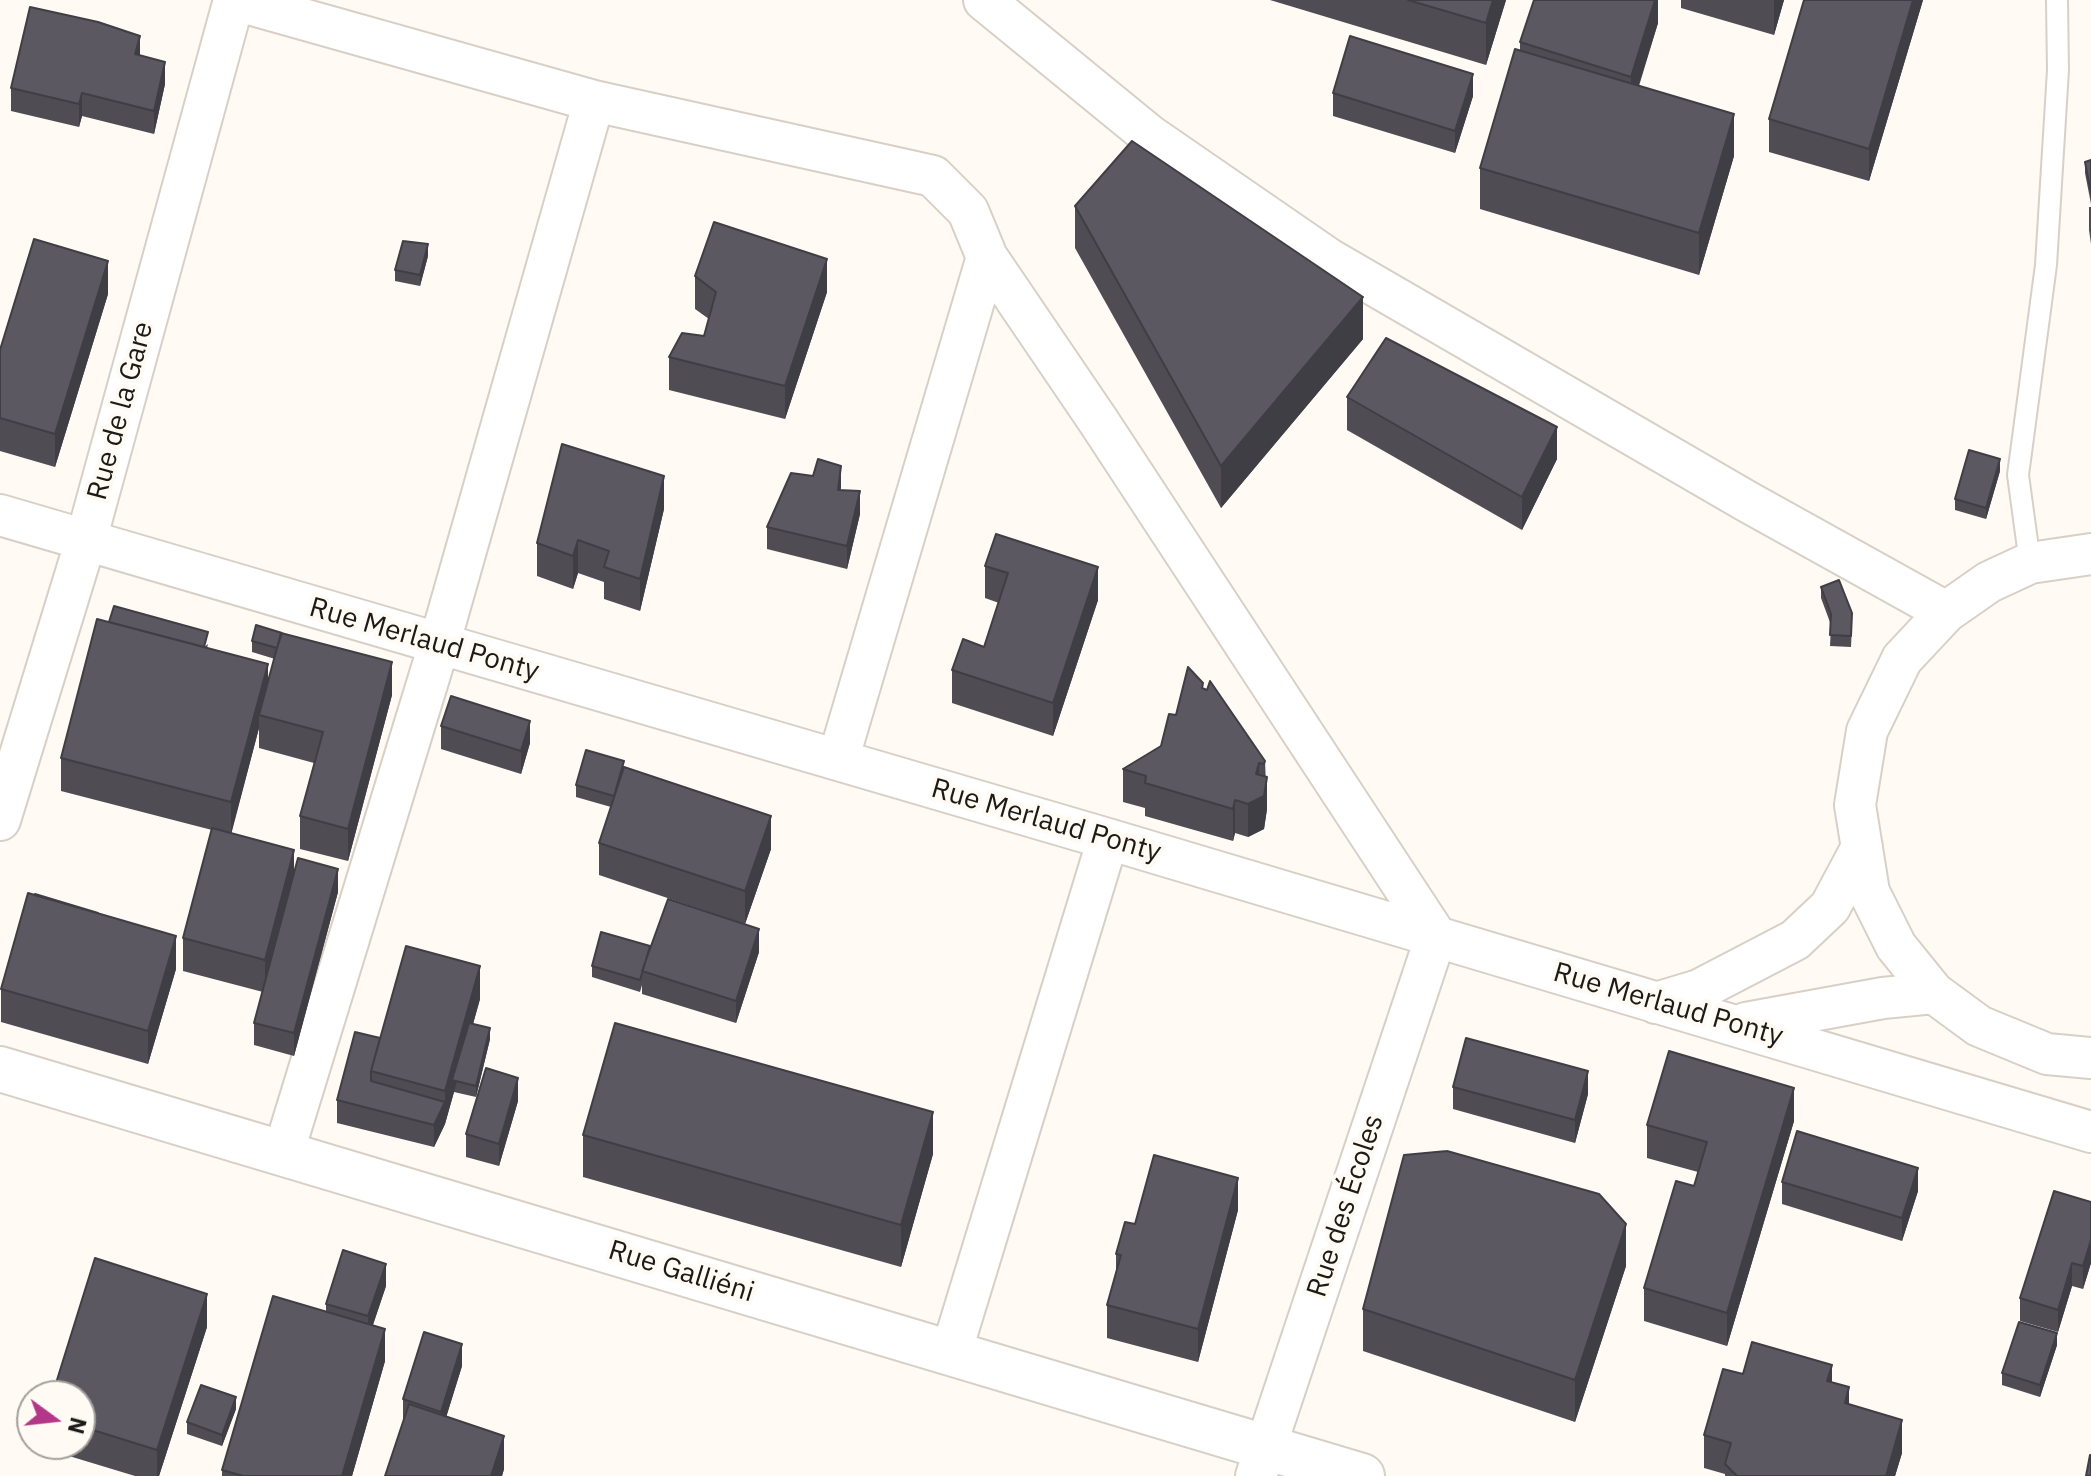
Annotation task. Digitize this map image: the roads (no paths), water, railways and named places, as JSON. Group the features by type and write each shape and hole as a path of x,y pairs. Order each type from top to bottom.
{"street":[{"path":"235,0 594,101 933,176 968,211 987,257 1099,422 1436,936"},
{"name":"Rue de la Gare","path":"0,820 86,540 235,0"},
{"path":"984,0 1149,135 1329,259 1748,502 1946,612"},
{"path":"283,1154 439,645 594,101"},
{"path":"838,760 987,257"},
{"name":"Rue Merlaud Ponty","path":"0,515 1108,839 2091,1132"},
{"path":"2091,554 2030,563 1989,582 1946,612 1902,659 1867,731 1855,805 1869,892 1896,946 1934,993 1979,1026 2047,1054 2091,1058"},
{"path":"951,1353 1108,839"},
{"path":"1656,1003 1699,990 1795,940 1830,907 1862,847"},
{"name":"Rue des Écoles","path":"1260,1461 1436,936"},
{"path":"1734,1025 1883,998 1934,993"},
{"name":"Rue Galliéni","path":"0,1069 951,1353 1260,1461 1362,1476"}],"lane":[{"path":"2030,563 2018,475 2046,265 2058,70 2057,0"}]}
